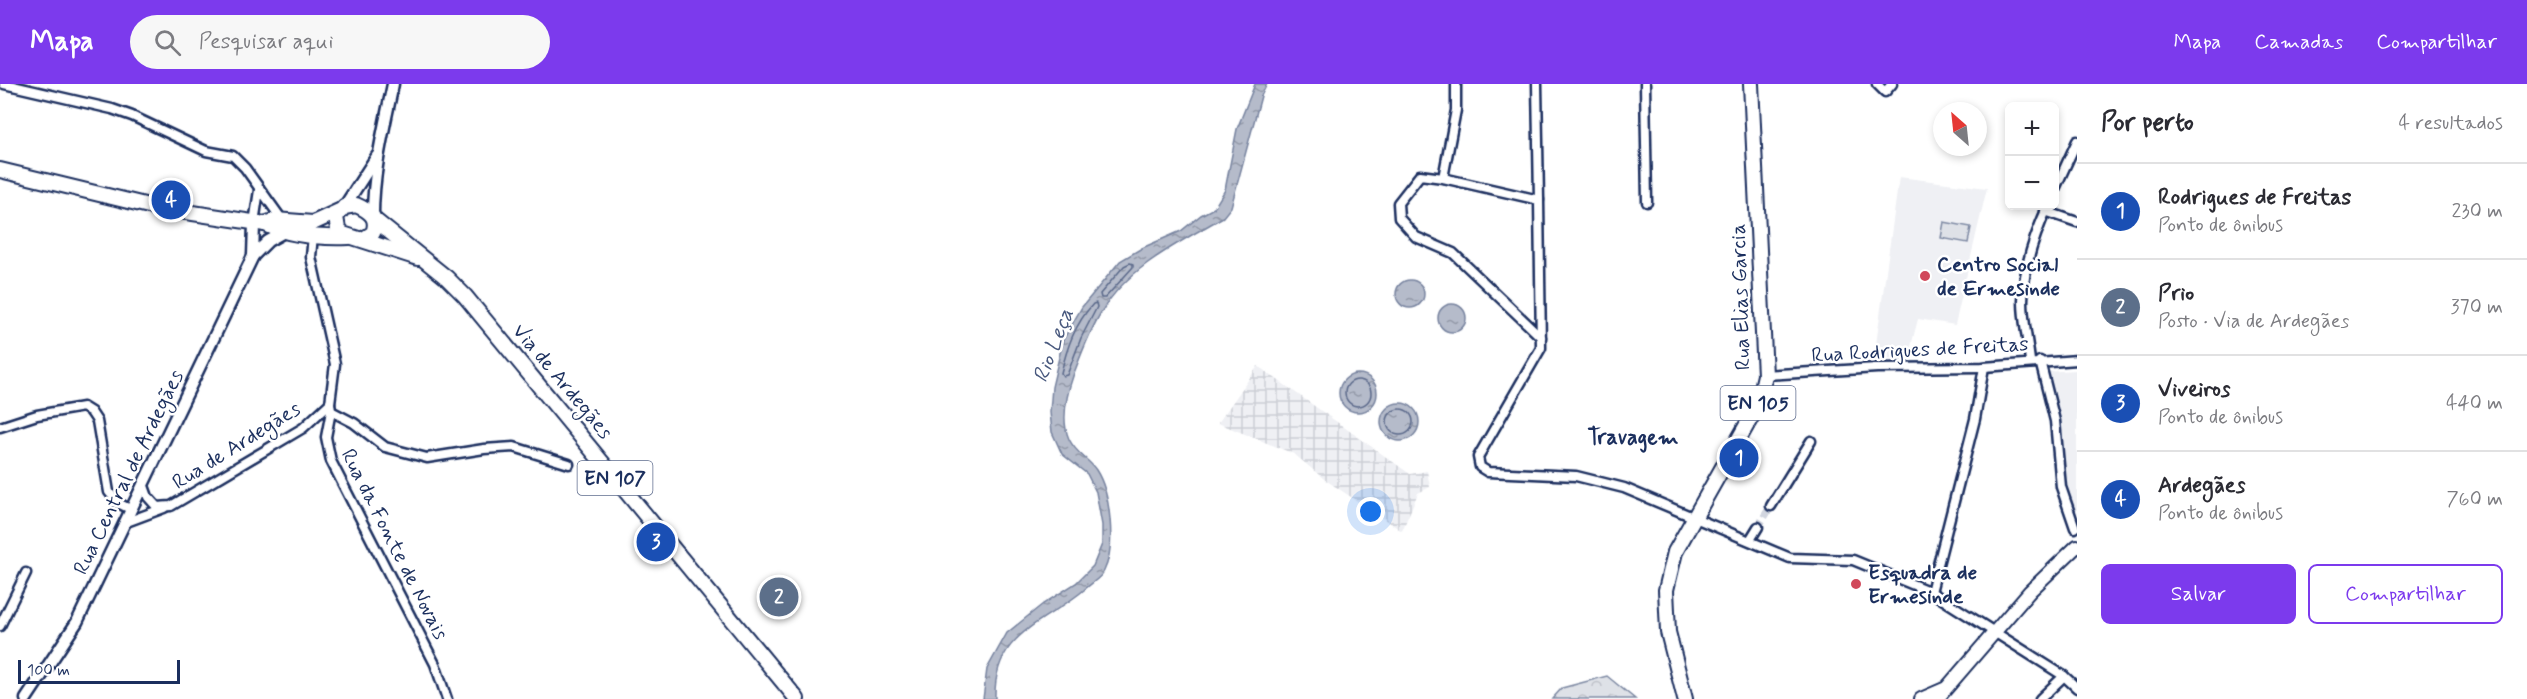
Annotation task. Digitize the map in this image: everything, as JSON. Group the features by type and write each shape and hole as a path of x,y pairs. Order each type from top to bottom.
{"main road":[{"name":"Rua Elias Garcia","path":"1685,699 1668,632 1666,590 1675,552 1758,405 1765,375 1751,84"},
{"name":"EN 107","path":"0,170 153,207 260,224 275,220 285,226 313,235 356,239"},
{"name":"EN 107","path":"285,226 314,223 341,209 356,205 374,218"},
{"path":"341,209 336,217 338,229 356,239 373,234 374,218"},
{"name":"Via de Ardegães","path":"374,218 465,296 797,699"},
{"name":"Via de Ardegães","path":"356,239 428,262"},
{"path":"1937,699 2031,591 2077,546"},
{"path":"1921,699 1947,687"},
{"path":"1931,699 1947,687"}],"street":[{"path":"4,84 112,109 206,151 233,156 245,168 285,226"},
{"path":"374,218 373,191 393,84"},
{"path":"1443,178 1456,110 1456,84"},
{"path":"1537,84 1541,348 1478,457 1480,467 1488,472 1576,476 1624,488 1797,559 1853,560 1931,592 2076,685"},
{"path":"1645,84 1647,202"},
{"path":"1877,84 1885,92 1892,84"},
{"path":"2059,182 2077,141"},
{"path":"341,209 379,153"},
{"path":"1539,200 1420,175 1398,203 1399,219 1416,237 1453,253 1541,337"},
{"path":"259,190 260,224"},
{"path":"2030,361 2023,301 2025,279 2028,262 2046,210"},
{"path":"2051,210 2077,222"},
{"name":"Rua Central de Ardegães","path":"26,699 77,622 253,256 260,224"},
{"name":"Rua Central de Ardegães","path":"253,256 285,226"},
{"name":"Rua de Ardegães","path":"124,523 185,499 303,428 331,407 335,364 311,257 313,235"},
{"name":"Rua Rodrigues de Freitas","path":"1765,375 1877,368 1984,367 2030,361 2077,360"},
{"path":"2040,361 2055,421 2061,487 2074,528"},
{"path":"1931,592 1975,419 1984,367"},
{"path":"0,427 37,415 83,407 91,412 97,421 109,492 118,503 130,509"},
{"path":"331,407 385,447 427,458 514,447 569,464"},
{"name":"Rua da Fonte de Novais","path":"331,407 326,437 331,461 435,664 447,699"},
{"path":"1771,506 1811,441"},
{"name":"Rua de Ardegães","path":"143,483 148,497 160,507"},
{"path":"1750,540 1758,527"},
{"path":"0,626 26,573"},
{"path":"2040,699 2064,676"}],"shaded area":[{"name":"Centro Social de Ermesinde","path":"1899,177 1987,188 1955,325 1918,319 1908,358 1874,359"},
{"path":"1258,366 1410,474 1427,471 1430,487 1418,493 1402,531 1324,479 1294,454 1218,423"},
{"path":"2077,370 2077,517 2071,505 2060,430 2045,372"}],"green space":[{"path":"1944,222 1971,227 1968,243 1941,238"},
{"path":"1607,676 1635,699 1552,699 1562,688"}],"water":[{"path":"1255,84 1267,84 1261,96 1231,207 1223,217 1141,268 1113,295 1094,326 1071,381 1065,415 1066,431 1075,449 1096,470 1108,506 1111,535 1108,561 1103,574 1068,602 1037,622 1011,645 1002,659 997,677 995,699 983,699 987,669 1007,633 1043,604 1076,583 1093,566 1102,544 1102,525 1096,492 1087,474 1062,454 1052,432 1050,412 1052,387 1063,340 1082,307 1120,261 1142,248 1181,231 1214,208 1225,190 1237,129"},
{"path":"1410,280 1420,284 1424,294 1420,304 1410,308 1400,304 1396,294 1400,284"},
{"path":"1452,304 1462,308 1466,318 1462,328 1452,332 1442,328 1438,318 1442,308"},
{"path":"1358,374 1371,380 1377,393 1371,406 1358,412 1345,406 1339,393 1345,380"},
{"path":"1400,403 1413,409 1419,422 1413,435 1400,441 1387,435 1381,422 1387,409"}],"tunnel":[{"path":"1758,527 1771,506"}],"place":[{"name":"Ardegães","path":"171,200"},
{"name":"Centro Social de Ermesinde","path":"1925,276"},
{"name":"Rodrigues de Freitas","path":"1739,458"},
{"name":"Viveiros","path":"656,542"},
{"name":"Esquadra de Ermesinde","path":"1856,584"},
{"name":"Prio","path":"779,597"}],"district":[{"name":"Travagem","path":"1633,436"}],"water label":[{"name":"Rio Leça","path":"1052,345"}]}
